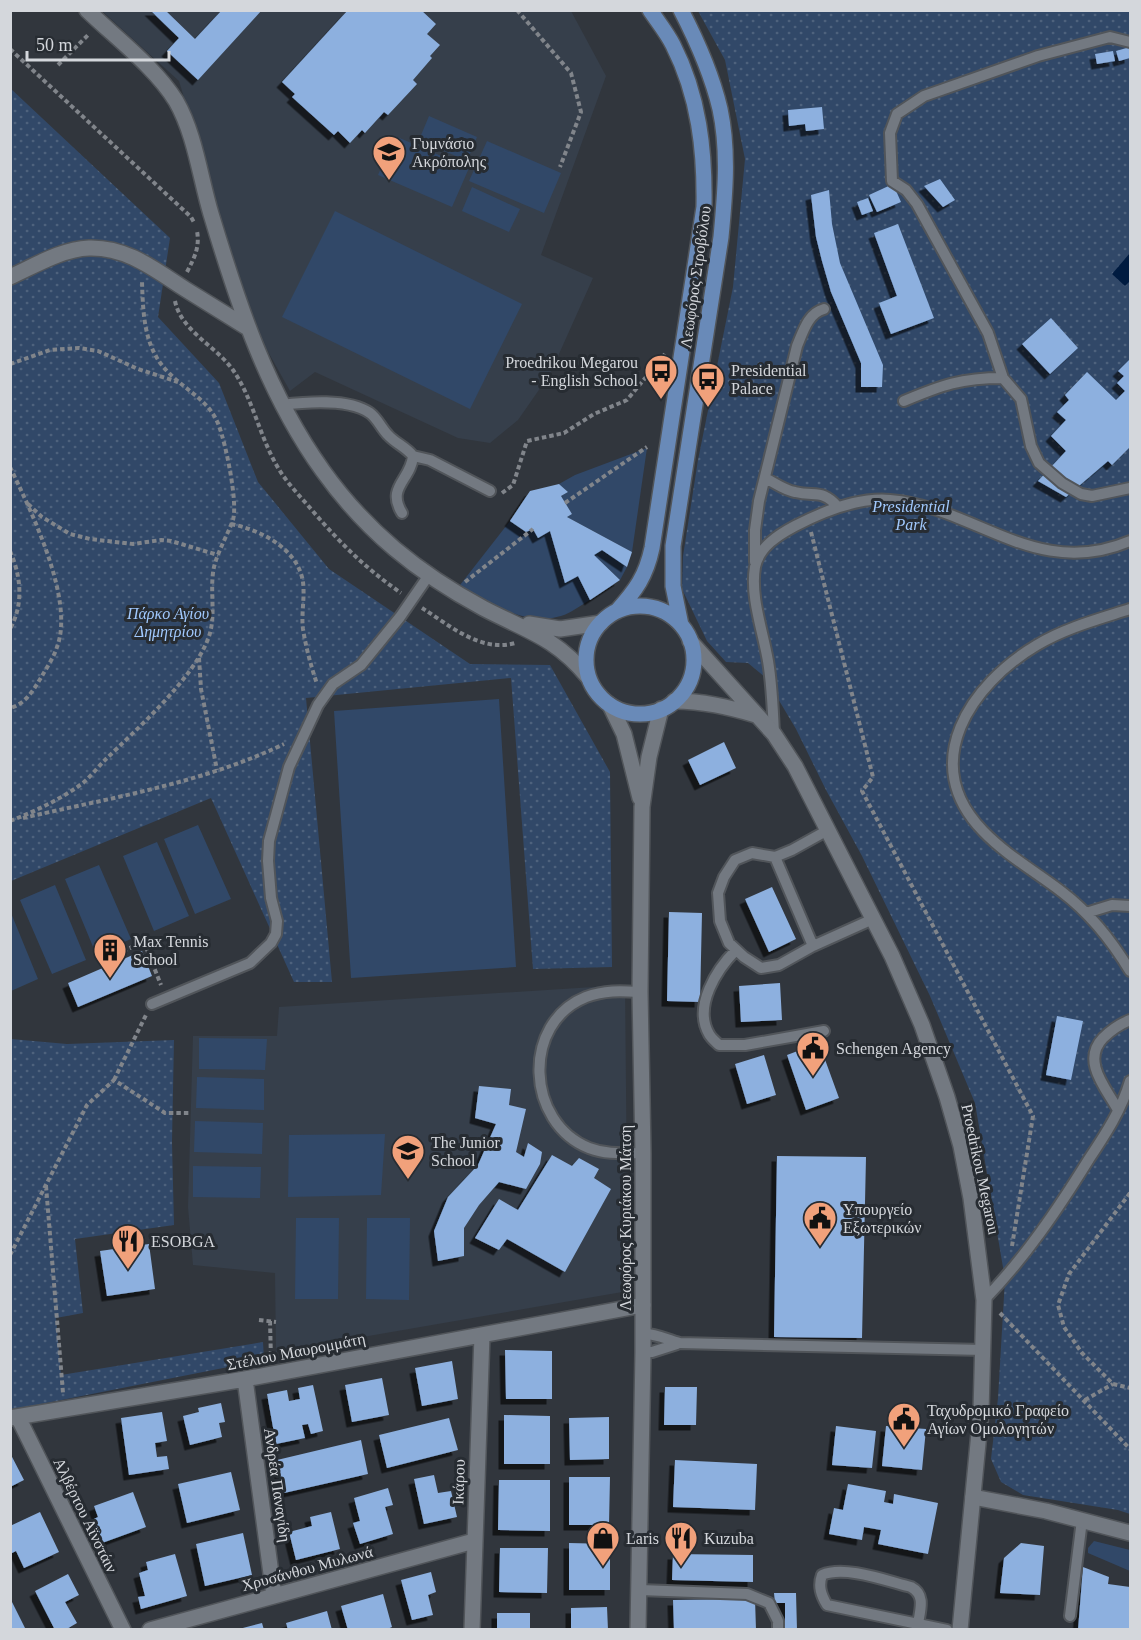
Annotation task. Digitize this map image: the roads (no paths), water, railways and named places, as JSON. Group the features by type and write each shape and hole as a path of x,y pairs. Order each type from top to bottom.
{"main road":[{"name":"Λεωφόρος Στροβόλου","path":"617,611 641,582 648,566 704,207 705,167 700,125 689,85 672,45 650,10"},
{"name":"Λεωφόρος Στροβόλου","path":"681,10 708,71 720,109 725,149 721,237 673,546 673,586 681,625"},
{"path":"636,606 656,609 674,618 690,641 694,659 693,671 685,688 667,705 640,714 619,710 610,705 596,691 588,677 586,657 590,639 601,623 617,611 636,606"}],"street":[{"path":"87,10 156,75 177,104 191,141 210,210 248,328 281,405 324,472 365,524 402,556 476,604 534,631 558,646 588,677"},
{"path":"10,277 63,254 87,248 112,250 142,261 248,328"},
{"path":"503,617 543,628 560,629 601,623"},
{"name":"Proedrikou Megarou","path":"690,641 774,734 795,766 892,956 922,1025 961,1146 971,1198 984,1302 984,1350 960,1629"},
{"path":"667,705 712,703 756,715"},
{"name":"Λεωφόρος Κυριάκου Μάτση","path":"610,705 624,735 642,807"},
{"name":"Λεωφόρος Κυριάκου Μάτση","path":"639,1629 643,1352 640,992 642,807 649,757 667,705"},
{"name":"Στέλιου Μαυρομμάτη","path":"14,1417 245,1380 643,1305"},
{"name":"Ικάρου","path":"472,1629 482,1335"},
{"name":"Ανδρέα Παναγίδη","path":"245,1380 274,1596"},
{"name":"Αλβέρτου Αϊνστάιν","path":"14,1417 123,1629"},
{"path":"973,1497 1131,1533"},
{"name":"Χρυσάνθου Μυλωνά","path":"150,1629 474,1540"}],"lane":[{"path":"1131,42 1110,37 1038,56 924,96 897,114 890,133 892,181 906,190 917,204 988,333 1003,378 1021,399 1035,456 1052,476 1071,489 1092,496 1131,488"},
{"path":"774,734 771,680 755,584 755,530 759,501 797,346 806,324 816,311 824,309"},
{"path":"904,400 947,383 978,378 1003,378"},
{"path":"281,405 314,402 362,408 372,414 388,435 407,448 413,456 430,460 490,491"},
{"path":"402,513 396,503 396,491 412,465 413,456"},
{"path":"765,478 797,493 819,493 830,498 838,507"},
{"path":"755,568 758,556 765,547 782,533 808,519 838,507 888,500 914,503 937,510 1029,547 1062,552 1089,552 1131,541"},
{"path":"152,1004 250,963 263,952 276,934 277,921 271,898 268,861 269,841 289,767 318,705 333,684 362,665 400,617 429,575"},
{"path":"1131,609 1073,628 1039,644 1013,660 973,700 960,726 952,758 954,776 963,803 983,831 1086,913 1114,946 1131,971"},
{"path":"828,830 775,857 752,853 735,860 724,877 718,893 720,921 729,943 761,968 779,965 813,946 873,919"},
{"path":"775,857 813,946"},
{"path":"1086,913 1112,905 1131,906"},
{"path":"736,950 712,981 703,1008 709,1034 719,1045 745,1045 824,1031"},
{"path":"640,992 612,990 585,998 566,1010 548,1032 542,1048 538,1071 541,1095 551,1117 567,1135 587,1147 613,1154 643,1153"},
{"path":"1118,1110 1095,1068 1093,1057 1096,1045 1108,1033 1131,1020"},
{"path":"984,1302 1013,1269 1071,1188 1118,1110 1131,1082"},
{"path":"643,1334 653,1333 663,1339 680,1343 984,1350"},
{"path":"643,1352 652,1352 680,1343"},
{"path":"1070,1616 1082,1520"},
{"path":"918,1624 921,1598 918,1590 843,1571 830,1571 822,1575 819,1582 821,1595 827,1605 918,1624 947,1629"},
{"path":"640,1590 747,1594 769,1603 778,1622 778,1629"}],"place":[{"name":"Γυμνάσιο Ακρόπολης","path":"389,181"},
{"name":"Proedrikou Megarou - English School","path":"661,400"},
{"name":"Presidential Palace","path":"708,408"},
{"name":"Max Tennis School","path":"110,979"},
{"name":"Schengen Agency","path":"813,1077"},
{"name":"The Junior School","path":"408,1180"},
{"name":"Υπουργείο Εξωτερικών","path":"820,1247"},
{"name":"ESOBGA","path":"128,1270"},
{"name":"Ταχυδρομικό Γραφείο Αγίων Ομολογητών","path":"904,1448"},
{"name":"Laris","path":"603,1567"},
{"name":"Kuzuba","path":"681,1567"}],"park label":[{"name":"Presidential Park","path":"911,515"},
{"name":"Πάρκο Αγίου Δημητρίου","path":"168,622"}]}
